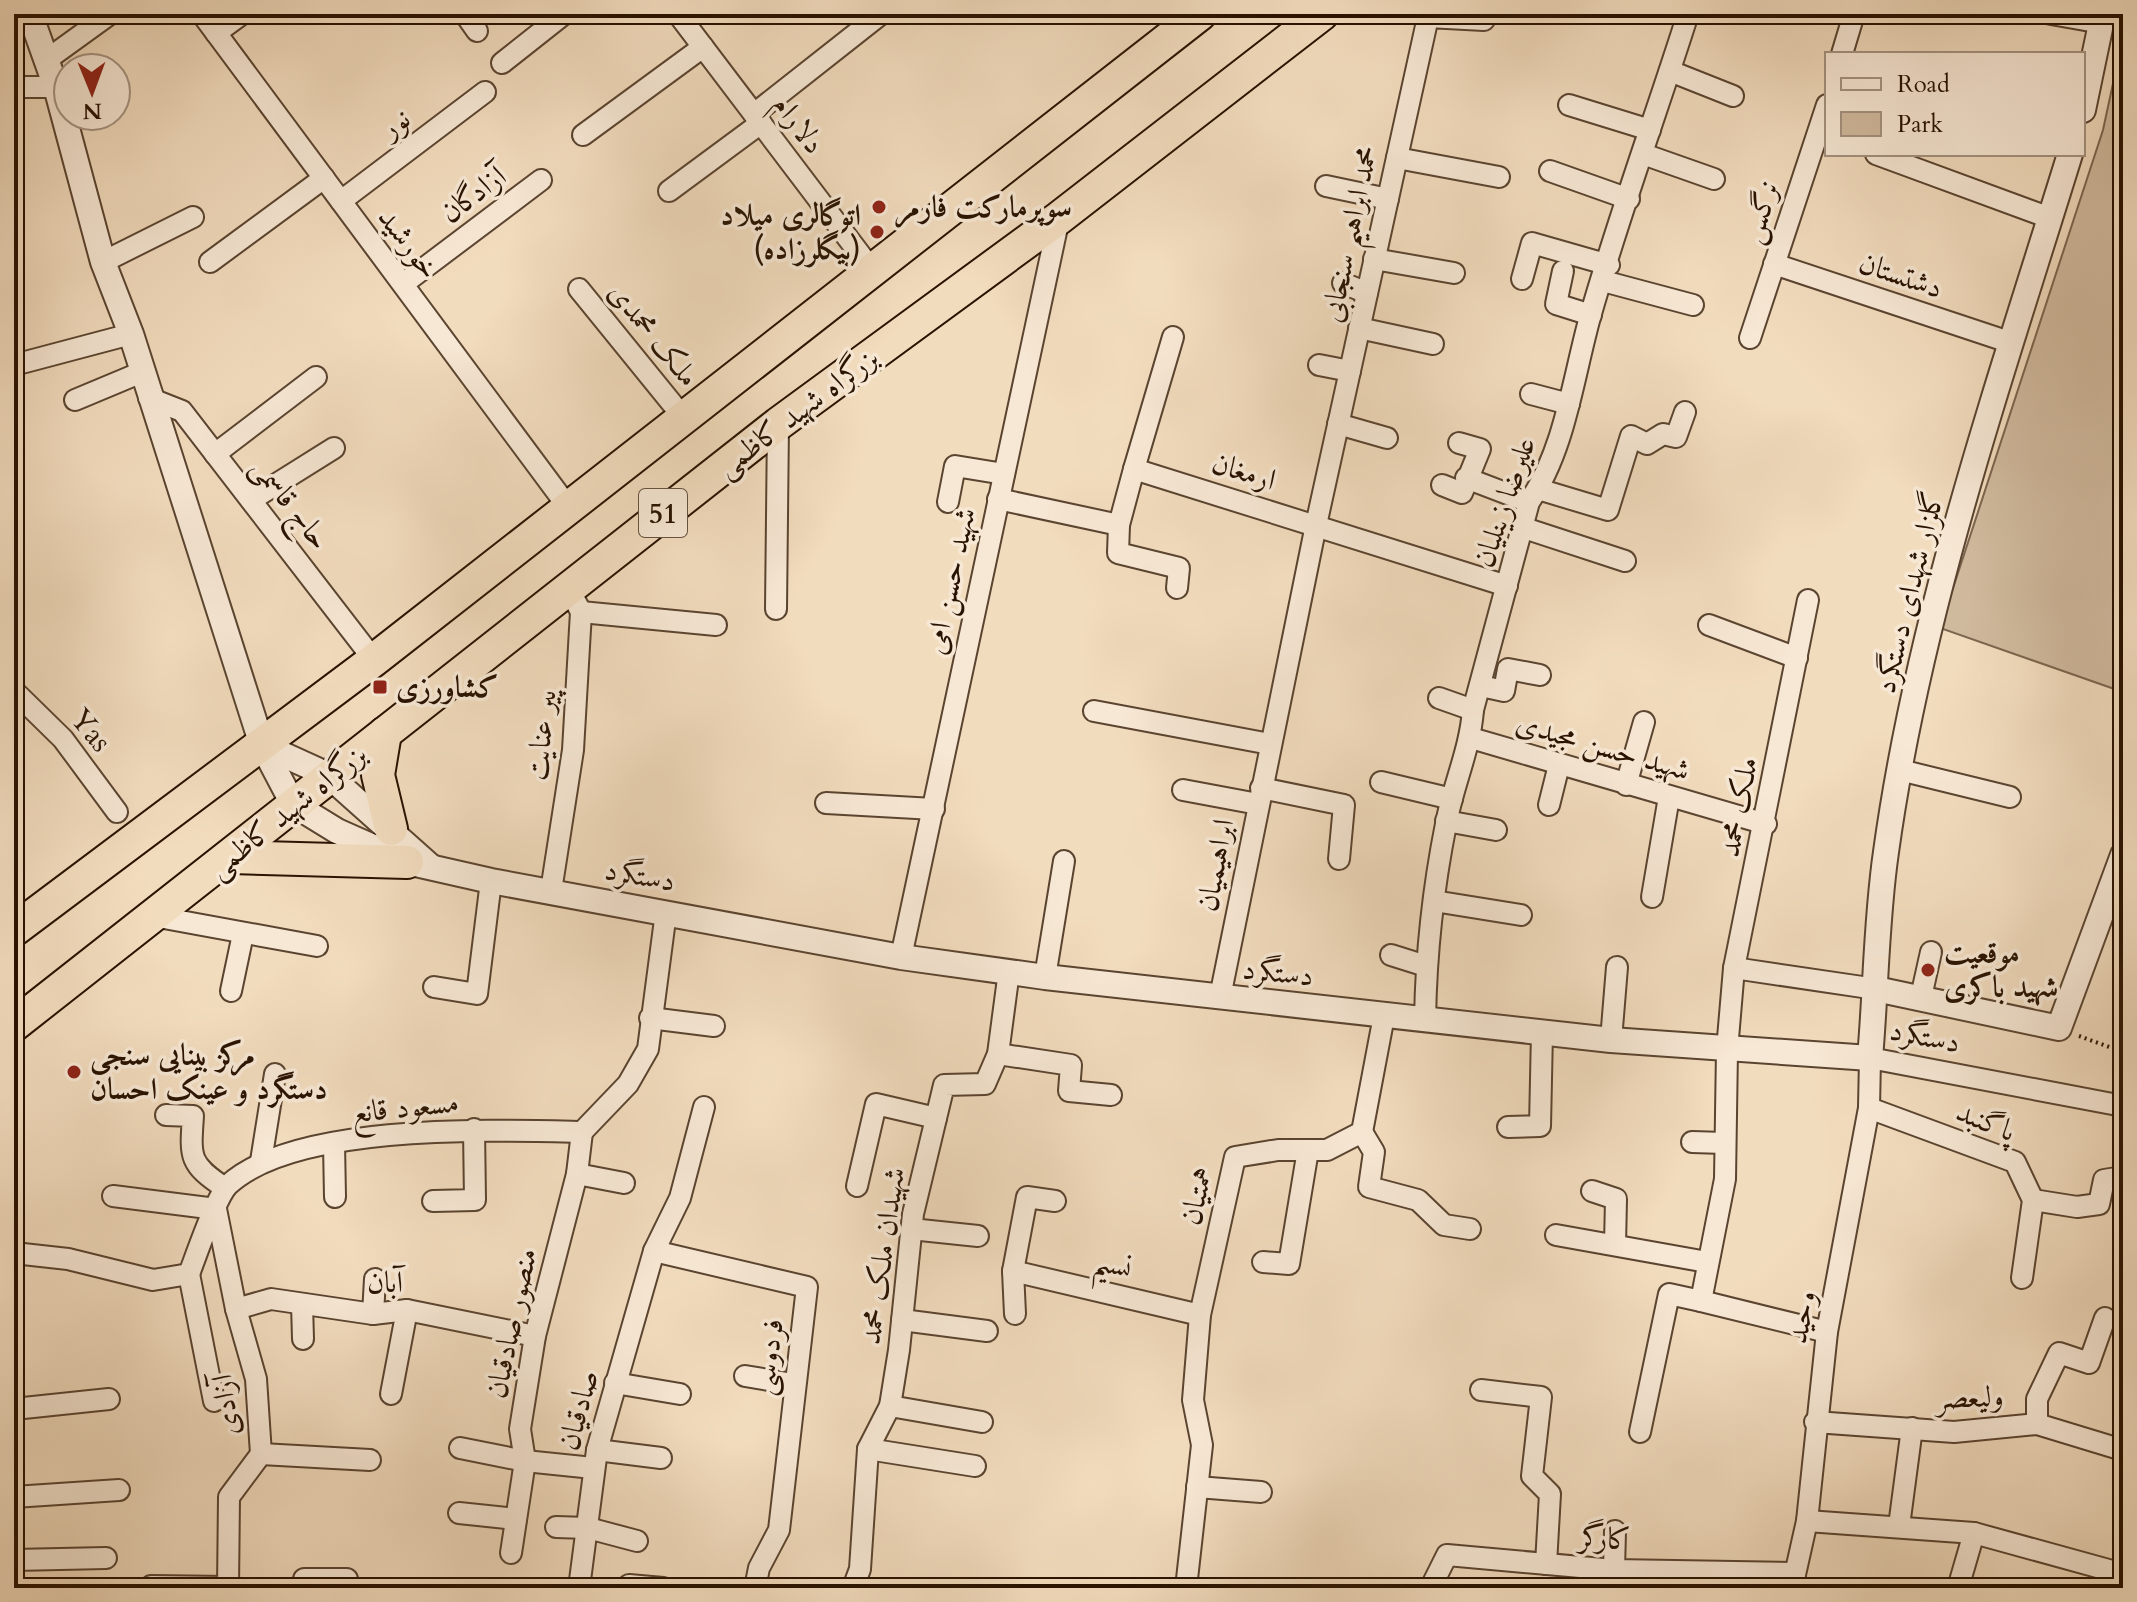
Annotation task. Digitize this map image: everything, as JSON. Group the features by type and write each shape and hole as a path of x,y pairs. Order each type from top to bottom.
{"highway":[{"name":"51","path":"14,930 374,660 1200,14"},
{"name":"بزرگراه شهید کاظمی","path":"14,1025 231,857 328,775 575,600 778,424 1059,218 1322,14"},
{"path":"385,733 378,775 391,829"},
{"path":"231,857 418,864"}],"street":[{"path":"30,14 52,78"},
{"path":"45,61 110,14"},
{"name":"خورشید","path":"202,14 568,507"},
{"path":"216,33 242,14"},
{"path":"465,14 477,31"},
{"path":"502,63 564,14"},
{"name":"دلارام","path":"678,14 872,270"},
{"path":"669,191 881,14"},
{"name":"محمد ابراهیم سنجابی","path":"1316,525 1428,17 1484,20 1485,14"},
{"name":"علیرضا زینلیان","path":"1425,1021 1426,966 1446,821 1471,738 1473,710 1533,496 1569,404 1591,315 1688,14"},
{"path":"1843,52 1854,14"},
{"path":"2051,14 2102,19 2085,100"},
{"path":"583,135 703,47"},
{"path":"1670,71 1733,96"},
{"path":"14,87 52,87"},
{"name":"نور","path":"341,201 485,92"},
{"path":"1569,105 1650,130"},
{"path":"68,132 103,262 131,334 262,745 293,804"},
{"name":"نرگس","path":"1750,338 1822,134"},
{"path":"1643,154 1714,179"},
{"path":"1881,156 2050,218"},
{"name":"گلزار شهدای دستگرد","path":"1870,1058 1885,854 1939,586 2009,342 2069,156"},
{"path":"1397,158 1499,177"},
{"path":"1550,171 1629,199"},
{"path":"210,262 324,178"},
{"name":"آزادگان","path":"403,284 541,180"},
{"path":"1326,186 1388,199"},
{"path":"103,262 193,217"},
{"name":"شهید حسن امی","path":"901,957 1059,218"},
{"path":"1522,279 1532,243 1693,305"},
{"path":"1374,259 1454,273"},
{"name":"دشتستان","path":"1774,264 2009,342"},
{"path":"1563,271 1556,304 1591,315"},
{"path":"1343,283 1367,293"},
{"name":"ملک محمدی","path":"579,289 683,417"},
{"path":"1359,328 1433,344"},
{"path":"14,365 131,334"},
{"path":"1173,337 1119,525 1118,553 1179,568 1177,588"},
{"path":"1319,365 1350,371"},
{"path":"75,400 142,372"},
{"path":"215,454 316,377"},
{"path":"1531,394 1569,404"},
{"name":"حاج قاسمی","path":"149,398 182,411 374,660"},
{"path":"1466,478 1533,496 1608,510 1631,436 1647,444 1663,434 1676,437 1685,412"},
{"path":"776,609 778,424"},
{"path":"1338,424 1387,438"},
{"path":"1442,485 1462,493 1480,449 1459,443"},
{"path":"251,500 334,448"},
{"path":"948,502 955,466 1004,474"},
{"name":"ارمغان","path":"1134,469 1507,586"},
{"path":"998,499 1119,525"},
{"name":"ابراهیمیان","path":"1220,997 1316,525"},
{"path":"1524,528 1625,561"},
{"path":"575,600 716,625"},
{"name":"پیر عنایت","path":"551,891 573,750 575,600"},
{"name":"ملک محمد","path":"1734,968 1766,824 1808,600"},
{"path":"1709,625 1797,658"},
{"path":"1481,686 1504,691 1508,669 1540,675"},
{"name":"Yas","path":"14,691 63,739 117,812"},
{"path":"1439,698 1473,710"},
{"path":"1094,711 1270,744"},
{"path":"1626,785 1644,722"},
{"name":"شهید حسن مجیدی","path":"1471,738 1766,824"},
{"name":"دستگرد","path":"262,745 328,775 391,829 418,864"},
{"path":"1549,805 1559,765"},
{"path":"1900,770 2010,797"},
{"path":"1381,782 1452,799"},
{"path":"1183,790 1344,805 1339,859"},
{"path":"1652,897 1669,797"},
{"path":"826,803 934,809"},
{"name":"دستگرد","path":"293,804 337,831 418,864 491,881 901,957 1425,1021 1727,1050 1870,1058 2123,1106"},
{"path":"1446,821 1496,830"},
{"path":"1045,977 1064,861"},
{"path":"1701,1301 1725,1179 1727,1050 1734,968 1921,997 2059,1028 2120,866"},
{"path":"434,987 477,994 491,881"},
{"path":"1434,901 1521,915"},
{"path":"582,1132 628,1084 648,1049 666,912"},
{"path":"153,916 317,946"},
{"path":"231,991 243,934"},
{"path":"1921,997 1931,952"},
{"path":"1391,955 1426,966"},
{"path":"1611,1040 1617,967"},
{"name":"شهیدان ملک محمد","path":"853,1588 860,1569 868,1449 890,1406 911,1229 944,1085 985,1084 998,1054 1009,971"},
{"path":"1384,1016 1362,1132 1374,1152 1369,1187 1418,1200 1444,1225 1470,1229"},
{"path":"650,1018 714,1026"},
{"path":"1508,1127 1540,1126 1542,1032"},
{"path":"998,1054 1071,1065 1069,1091 1111,1095"},
{"name":"وحید","path":"1793,1580 1807,1521 1815,1422 1827,1332 1869,1108 1870,1058"},
{"path":"261,1161 275,1074"},
{"path":"857,1186 876,1104 936,1118"},
{"name":"صادقیان","path":"579,1588 595,1459 654,1251 680,1198 704,1107"},
{"name":"پاگنبد","path":"1869,1108 2015,1162 2033,1200"},
{"path":"166,1115 193,1116 190,1153 198,1170 225,1188"},
{"path":"433,1201 475,1200 474,1129"},
{"name":"مسعود قانع","path":"189,1274 225,1188 261,1161 307,1147 474,1129 582,1132"},
{"name":"منصور صادقیان","path":"511,1553 525,1461 520,1429 535,1336 577,1174 582,1132"},
{"name":"همتیان","path":"1186,1588 1202,1445 1193,1400 1200,1315 1235,1157 1278,1150 1327,1150 1362,1132"},
{"path":"1692,1142 1724,1143"},
{"path":"334,1144 335,1197"},
{"path":"1263,1262 1289,1264 1308,1150"},
{"path":"577,1174 624,1183"},
{"path":"2022,1278 2033,1200 2077,1207 2099,1204 2104,1180 2123,1177"},
{"path":"1592,1191 1616,1199 1615,1245"},
{"path":"113,1196 216,1209"},
{"path":"1015,1314 1013,1271 1027,1197 1055,1201"},
{"name":"آزادی","path":"216,1209 236,1309 256,1379 261,1454 229,1497 228,1587"},
{"path":"911,1229 978,1236"},
{"path":"1556,1235 1707,1262"},
{"name":"فردوسی","path":"654,1251 807,1287 793,1384 779,1530 759,1568 755,1588"},
{"path":"14,1253 68,1259 153,1280 189,1274 214,1401"},
{"name":"نسیم","path":"1013,1271 1200,1315"},
{"path":"373,1314 375,1279"},
{"path":"1640,1432 1669,1294 1827,1332"},
{"name":"آبان","path":"236,1309 271,1299 373,1314 407,1310 535,1336"},
{"path":"302,1304 303,1339"},
{"path":"391,1394 407,1310"},
{"path":"2037,1424 2037,1399 2059,1353 2089,1363 2105,1318"},
{"path":"902,1320 987,1331"},
{"path":"745,1376 793,1384"},
{"path":"615,1383 680,1394"},
{"path":"1481,1390 1541,1397 1532,1476 1550,1494 1546,1564"},
{"path":"14,1409 109,1399"},
{"path":"890,1406 982,1422"},
{"name":"ولیعصر","path":"1815,1422 1954,1432 2037,1424 2116,1448 2123,1446"},
{"path":"1899,1526 1912,1428"},
{"path":"460,1448 525,1461 661,1458"},
{"path":"868,1449 975,1466"},
{"path":"261,1454 370,1460"},
{"path":"1197,1487 1261,1492"},
{"path":"14,1497 119,1490"},
{"path":"459,1513 516,1519"},
{"path":"1807,1521 1974,1533 2123,1574"},
{"path":"556,1527 588,1528 637,1541"},
{"path":"1614,1570 1615,1531"},
{"path":"1958,1588 1974,1533"},
{"name":"کارگر","path":"1431,1587 1447,1555 1614,1570 1793,1580"},
{"path":"14,1560 106,1558"},
{"path":"304,1588 304,1579 347,1579"},
{"path":"629,1585 663,1588"},
{"path":"151,1586 228,1587"}],"path":[{"path":"2059,1028 2123,1052"}],"green space":[{"path":"2123,37 2123,692 1940,628 2103,130"}],"place":[{"name":"سوپرمارکت فارمر","path":"879,207"},
{"name":"اتوگالری میلاد (بیگلرزاده)","path":"877,232"},
{"name":"کشاورزی","path":"380,687"},
{"name":"موقعیت شهید باکری","path":"1928,970"},
{"name":"مرکز بینایی سنجی دستگرد و عینک احسان","path":"74,1072"}]}
